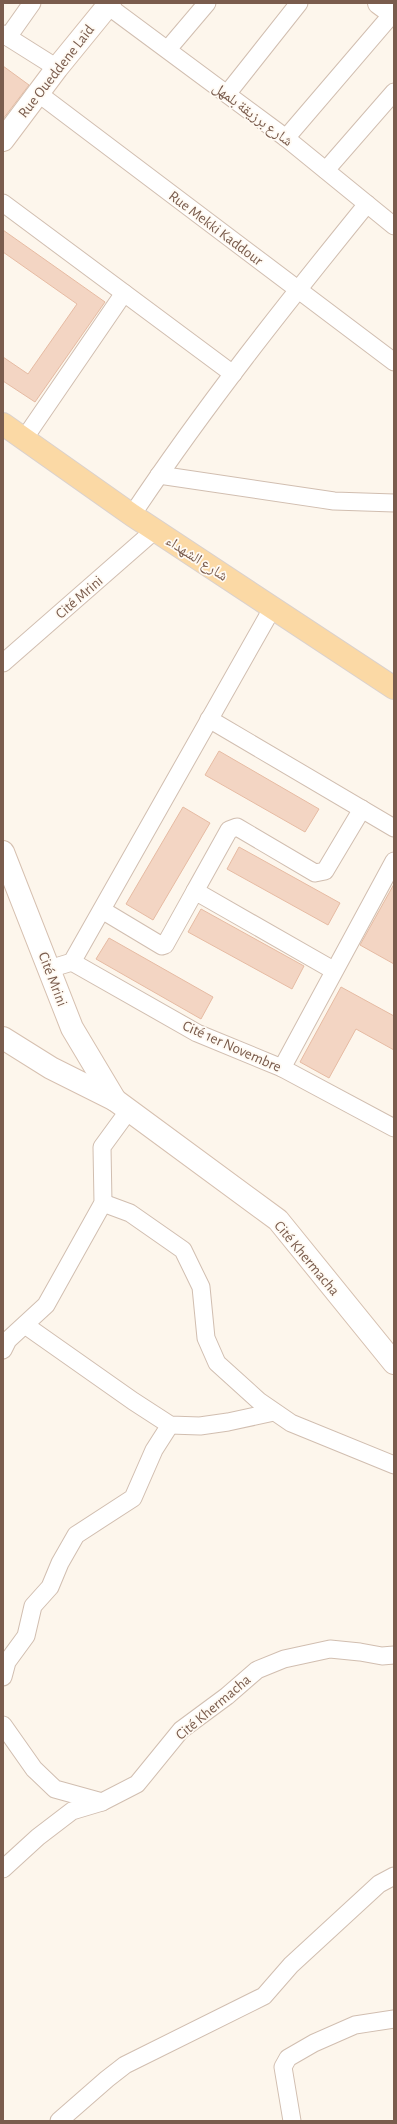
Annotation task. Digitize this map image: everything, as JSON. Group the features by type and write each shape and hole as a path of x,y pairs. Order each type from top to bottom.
{"main road":[{"name":"شارع الشهداء","path":"3,424 132,515 394,688"}],"street":[{"path":"32,3 5,35 57,68"},
{"path":"168,49 207,3"},
{"path":"227,94 299,3"},
{"name":"شارع برزيقة بلمهل","path":"108,4 286,138 394,226"},
{"name":"Rue Oueddene Laïd","path":"3,140 39,94 57,68 108,4"},
{"path":"286,138 389,10"},
{"path":"326,170 394,92"},
{"name":"Rue Mekki Kaddour","path":"39,94 394,362"},
{"path":"3,203 233,374"},
{"path":"132,515 159,475 233,374 367,204"},
{"path":"24,439 124,294"},
{"path":"159,475 334,501 394,504"},
{"name":"Cité Mrini","path":"3,663 155,530"},
{"path":"49,969 72,962 273,607"},
{"path":"209,719 394,828"},
{"path":"102,910 162,946 165,945 229,830 233,827 237,827 315,873 320,873 325,871 362,809"},
{"name":"Cité Mrini","path":"3,852 72,1028 122,1105"},
{"path":"282,1068 333,970 394,861"},
{"path":"195,892 333,970"},
{"name":"Cité 1er Novembre","path":"72,962 197,1033 282,1068 394,1128"},
{"name":"Cité Khermacha","path":"3,1038 51,1068 122,1105 278,1220 394,1363"},
{"path":"3,1350 8,1340 46,1305 104,1203 102,1147 122,1105"},
{"path":"104,1203 130,1213 183,1250 201,1287 206,1338 217,1363 259,1401 291,1423 394,1464"},
{"path":"25,1325 133,1401 170,1425 200,1426 228,1422 274,1412"},
{"path":"4,1666 26,1636 33,1606 50,1587 60,1563 76,1535 133,1498 154,1450 170,1425"},
{"name":"Cité Khermacha","path":"3,1869 38,1837 72,1811 102,1802 137,1784 181,1730 227,1696 257,1670 284,1659 330,1649 382,1656 394,1655"},
{"path":"3,1725 34,1769 55,1788 102,1802"},
{"path":"59,2121 125,2065 264,1996 302,1954 379,1884 394,1876"},
{"path":"292,2121 283,2067 288,2058 314,2043 355,2025 394,2019"}],"building":[{"path":"3,66 29,85 3,119"},
{"path":"3,230 105,302 35,402 3,381 3,357 28,374 77,304 3,252"},
{"path":"219,751 319,809 305,832 205,775"},
{"path":"183,807 210,823 153,920 126,904"},
{"path":"239,847 340,903 328,925 227,869"},
{"path":"394,884 394,964 360,945"},
{"path":"201,909 304,966 292,989 188,932"},
{"path":"109,938 213,997 201,1019 96,959"},
{"path":"341,987 394,1016 394,1050 356,1029 329,1078 300,1062"}]}
